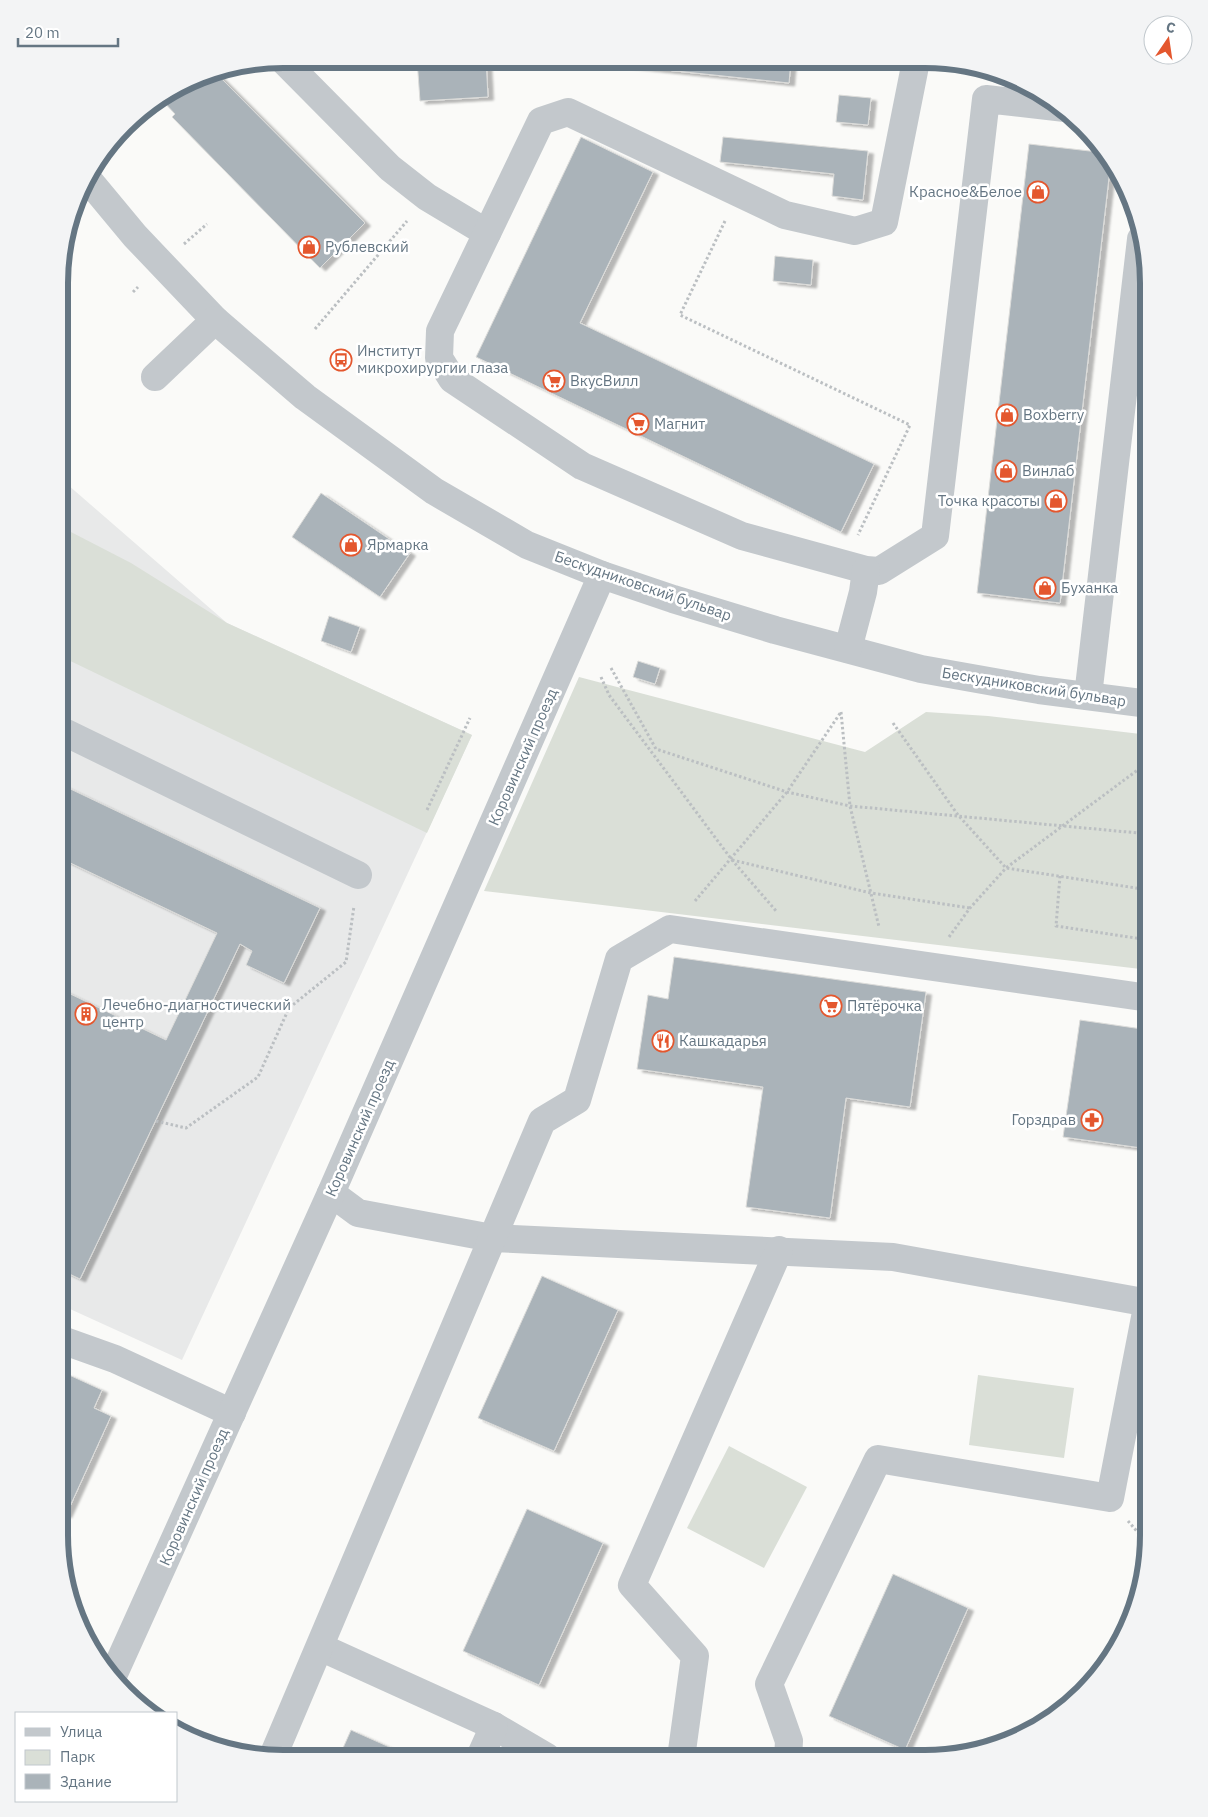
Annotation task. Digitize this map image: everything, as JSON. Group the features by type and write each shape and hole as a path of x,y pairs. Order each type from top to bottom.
{"street":[{"path":"291,68 390,168 427,197 487,233"},
{"path":"915,68 884,222 855,231 785,216 568,112 541,121 440,331 439,358 452,379 582,466 742,536 855,567 879,571 935,536 986,99 1048,106"},
{"name":"Бескудниковский бульвар","path":"92,184 135,236 216,320 305,397 434,491 527,545 602,575 775,630 921,669 1039,690 1140,703"},
{"path":"1088,696 1139,255"},
{"path":"155,377 216,320"},
{"path":"848,649 863,592 855,567"},
{"name":"Коровинский проезд","path":"116,1670 331,1194 602,575"},
{"path":"68,734 358,875"},
{"path":"276,1750 542,1121 577,1100 619,959 670,929 1140,997"},
{"path":"331,1194 358,1213 492,1238 779,1250 893,1257 1140,1300"},
{"path":"681,1750 696,1656 632,1585 779,1250"},
{"path":"68,1343 115,1359 232,1413"},
{"path":"788,1750 789,1741 769,1684 878,1459 1110,1498 1140,1347"},
{"path":"320,1646 494,1726 535,1750"},
{"path":"483,1750 494,1726"}],"path":[{"path":"739,193 680,315 910,425 855,567"},
{"path":"315,329 427,197"},
{"path":"184,245 206,224"},
{"path":"133,292 138,287"},
{"path":"611,668 656,749 787,792 850,806 1140,833"},
{"path":"601,677 609,695 732,860 809,949"},
{"path":"670,929 732,860 787,792 841,712 850,806 888,960"},
{"path":"427,810 470,718"},
{"path":"892,723 958,815 1006,868 1140,889"},
{"path":"928,966 970,908 1006,868 1066,826 1140,769"},
{"path":"732,860 871,893 970,908"},
{"path":"156,1121 186,1128 258,1077 289,1008 346,962 358,875"},
{"path":"1060,876 1056,926 1140,939"}],"shaded area":[{"path":"68,485 227,623 472,735 182,1360 68,1308"}],"green space":[{"path":"68,531 131,563 227,623 472,735 427,833 68,660"},
{"path":"579,677 865,752 926,712 988,716 1140,734 1140,969 484,891"},
{"path":"978,1375 1074,1388 1064,1458 969,1445"},
{"path":"729,1446 807,1487 764,1568 687,1528"}],"building":[{"path":"418,68 486,68 488,97 420,101"},
{"path":"648,68 790,68 789,83"},
{"path":"220,77 365,223 320,268 172,117 175,114 165,103 187,90"},
{"path":"839,95 871,98 868,125 836,122"},
{"path":"581,137 653,172 580,323 874,464 841,532 476,357"},
{"path":"723,137 868,151 863,200 832,196 834,174 720,162"},
{"path":"1029,144 1097,152 1110,172 1060,603 977,593"},
{"path":"775,256 813,260 811,285 773,281"},
{"name":"Ярмарка","path":"321,493 410,553 380,597 292,537"},
{"path":"329,616 360,627 351,652 321,641"},
{"path":"638,661 660,668 655,684 633,677"},
{"name":"Лечебно-диагностический центр","path":"68,788 320,908 284,983 246,965 252,951 240,944 80,1279 68,1273 68,993 166,1040 217,933 68,862"},
{"path":"674,957 926,992 910,1107 846,1098 830,1218 746,1207 763,1087 637,1069 648,995 668,999"},
{"path":"1080,1020 1140,1029 1140,1148 1063,1137"},
{"path":"542,1276 618,1310 554,1451 478,1418"},
{"path":"68,1374 102,1390 94,1408 111,1416 68,1511"},
{"path":"527,1509 603,1543 539,1685 463,1651"},
{"path":"893,1574 968,1608 905,1750 829,1716"},
{"path":"351,1730 396,1750 342,1750"}],"place":[{"name":"Красное&Белое","path":"1038,192"},
{"name":"Рублевский","path":"309,247"},
{"name":"Институт микрохирургии глаза","path":"341,360"},
{"name":"ВкусВилл","path":"554,381"},
{"name":"Boxberry","path":"1007,415"},
{"name":"Магнит","path":"638,424"},
{"name":"Винлаб","path":"1006,471"},
{"name":"Точка красоты","path":"1056,501"},
{"name":"Ярмарка","path":"351,545"},
{"name":"Буханка","path":"1045,588"},
{"name":"Пятёрочка","path":"831,1006"},
{"name":"Лечебно-диагностический центр","path":"86,1014"},
{"name":"Кашкадарья","path":"663,1041"},
{"name":"Горздрав","path":"1092,1120"}]}
